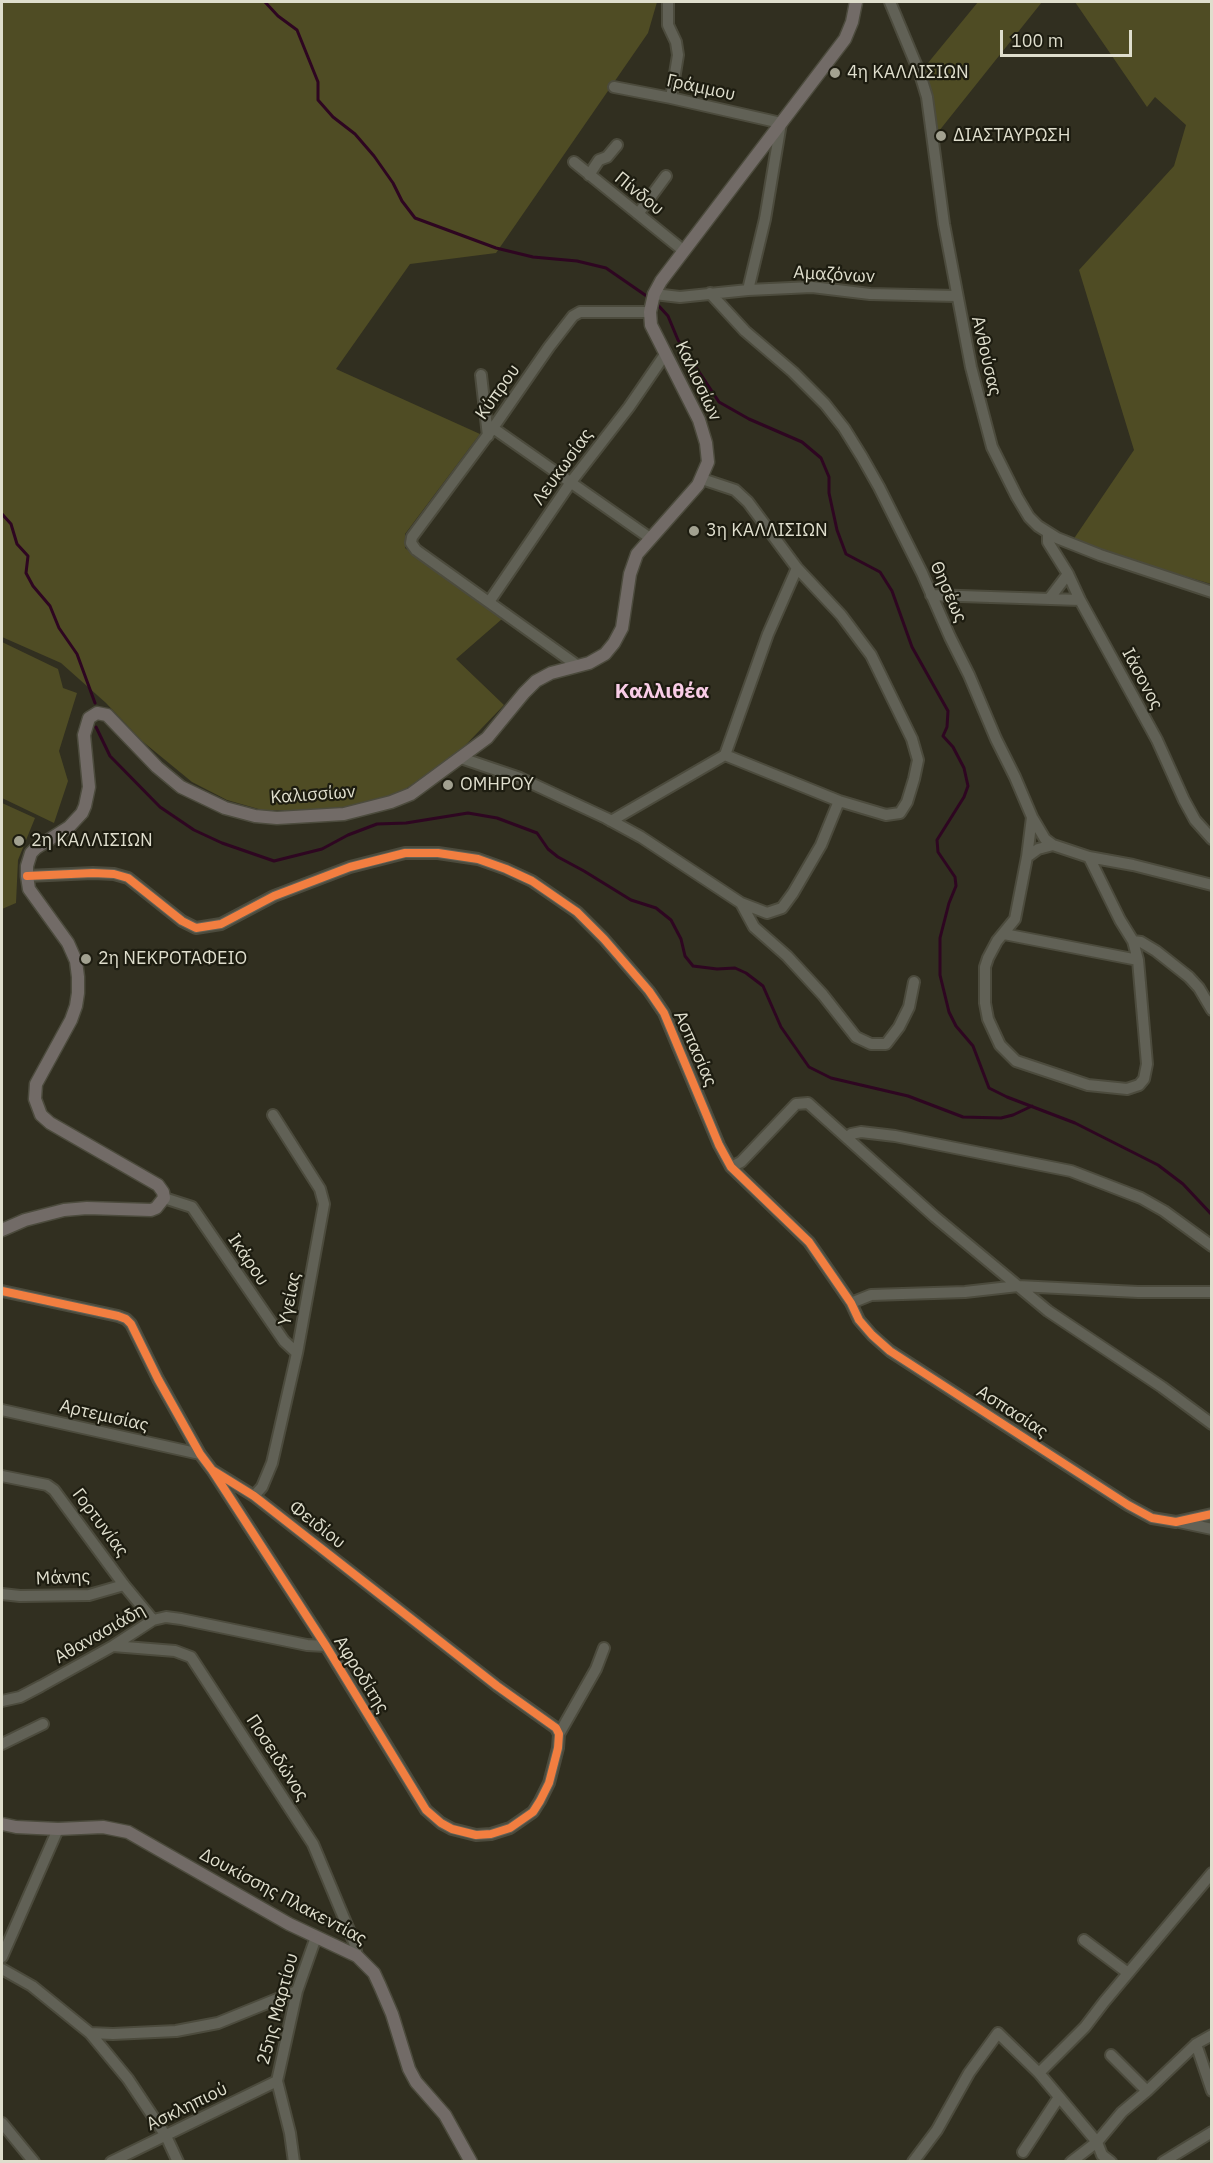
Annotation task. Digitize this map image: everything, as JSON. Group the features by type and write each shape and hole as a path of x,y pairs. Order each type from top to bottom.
{"main road":[{"name":"Καλισσίων","path":"27,876 31,854 40,844 69,827 82,813 85,806 89,787 85,727 89,718 97,712 112,719 158,767 186,790 225,808 255,816 277,818 327,816 367,809 411,794 493,732 536,681 551,673 578,666 602,656 618,638 624,618 632,567 637,554 702,479 708,462 706,443 691,402 652,328 650,312 654,294 845,39 852,22 856,2"},
{"path":"2,1230 26,1220 64,1210 87,1208 151,1210 156,1208 164,1198 164,1192 158,1185 50,1123 41,1115 36,1105 34,1094 36,1084 71,1020 78,993 78,977 72,951 32,894 27,876"},
{"name":"Δουκίσσης Πλακεντίας","path":"2,1824 57,1829 103,1827 128,1832 316,1937 357,1956 374,1973 395,2020 409,2069 416,2082 445,2115 471,2162"}],"street":[{"path":"668,2 668,26 676,42 678,56 671,98"},
{"name":"Ανθούσας","path":"890,2 920,74 927,97 956,296 971,367 995,455 1022,507 1029,517 1048,533 1100,555 1212,592"},
{"name":"Γράμμου","path":"614,87 781,123"},
{"path":"748,290 765,219 781,123"},
{"path":"589,175 599,160 607,157 617,145"},
{"name":"Πίνδου","path":"574,162 684,251"},
{"path":"638,214 666,176"},
{"name":"Αμαζόνων","path":"710,293 812,287 870,294 956,296"},
{"path":"654,294 680,297 710,293"},
{"name":"Θησέως","path":"710,293 745,331 793,372 844,428 879,487 1032,817 1045,839 1053,845"},
{"name":"Κύπρου","path":"489,602 416,550 411,543 412,537 573,316 580,312 650,312"},
{"name":"Λευκωσίας","path":"489,602 571,482 629,407 666,353"},
{"path":"481,375 490,432 571,482 650,538"},
{"path":"702,479 735,490 748,502 797,568 841,615 871,656 912,739 918,760 914,779 900,813 886,814 839,801 725,754"},
{"name":"Ιάσονος","path":"1048,533 1048,542 1068,574 1157,740 1184,800 1195,820 1212,839"},
{"path":"611,820 725,754 768,634 797,568"},
{"path":"1049,598 1068,574"},
{"path":"931,595 1080,600"},
{"path":"489,602 578,666"},
{"path":"461,758 520,778 611,820 641,837 741,903 767,913 783,908 821,844 839,801"},
{"path":"1032,817 1015,919 997,941 986,967 985,1004 988,1019 1000,1046 1016,1061 1102,1088 1134,1088 1139,1085 1146,1074 1146,1038 1138,960 1133,941 1089,857"},
{"path":"1027,857 1038,849 1053,845 1089,857 1133,865 1212,885"},
{"name":"Ασπασίας","path":"27,876 93,873 114,874 128,878 182,921 196,928 221,924 274,896 350,867 405,853 458,855 506,869 540,886 577,912 604,939 648,991 664,1013 719,1145 731,1167 809,1242 851,1303 859,1320 872,1335 890,1351 1128,1505 1152,1518 1176,1522 1212,1514"},
{"path":"741,903 754,927 788,956 856,1037 871,1044 886,1044 899,1027 909,1007 914,982"},
{"path":"1004,934 1138,960"},
{"path":"1133,941 1141,942 1156,951 1189,977 1199,988 1212,1010"},
{"path":"731,1167 741,1162 796,1104 808,1103 935,1217 1048,1311 1162,1387 1212,1424"},
{"name":"Υγείας","path":"254,1496 262,1487 272,1463 297,1353 324,1204 323,1196 273,1115"},
{"path":"848,1138 851,1134 861,1132 895,1136 1071,1171 1141,1198 1164,1210 1212,1246"},
{"name":"Ικάρου","path":"164,1198 192,1207 284,1341 297,1353"},
{"path":"851,1303 871,1295 965,1292 1018,1286 1138,1292 1212,1292"},
{"name":"Φειδίου","path":"2,1291 126,1319 131,1324 200,1454 212,1470 254,1496 497,1686 552,1725 559,1734"},
{"name":"Αρτεμισίας","path":"2,1410 200,1454"},
{"name":"Αφροδίτης","path":"212,1470 326,1646 426,1810 435,1819 452,1829 476,1835 491,1834 521,1822 540,1801 549,1783 558,1748 559,1734"},
{"name":"Γορτυνίας","path":"2,1476 47,1485 54,1490 124,1585 153,1620"},
{"path":"1176,1522 1212,1529"},
{"name":"Μάνης","path":"2,1594 89,1595 124,1585"},
{"name":"Αθανασιάδη","path":"2,1701 20,1697 113,1646 153,1620 166,1617 307,1645 326,1646"},
{"name":"Ποσειδώνος","path":"113,1646 175,1651 191,1657 314,1844 354,1942 357,1956"},
{"path":"559,1734 596,1669 604,1648"},
{"path":"2,1744 43,1724"},
{"path":"2,1958 57,1829"},
{"path":"1039,2073 1085,2027 1212,1873"},
{"name":"25ης Μαρτίου","path":"294,2162 277,2081 297,1991 316,1937"},
{"path":"1084,1940 1128,1973"},
{"path":"2,1969 32,1986 90,2033 128,2079 166,2136 177,2162"},
{"path":"90,2033 176,2031 218,2023 297,1991"},
{"path":"913,2162 937,2130 969,2073 998,2033 1039,2073 1096,2142 1102,2155 1111,2162"},
{"path":"1071,2162 1096,2142 1122,2112 1196,2044 1212,2035"},
{"path":"1196,2044 1212,2091"},
{"path":"1111,2055 1147,2091"},
{"name":"Ασκληπιού","path":"111,2162 277,2081"},
{"path":"1023,2152 1059,2097"},
{"path":"2,2123 34,2162"},
{"path":"1163,2162 1212,2132"}],"shaded area":[{"path":"2,2 657,2 648,33 496,253 410,264 336,369 480,434 405,534 405,548 502,619 456,659 504,705 457,754 401,792 364,804 319,811 262,810 227,800 192,782 142,741 106,703 61,663 2,637"},
{"path":"978,2 1042,2 935,136 923,69"},
{"path":"1075,2 1211,2 1211,584 1126,559 1073,540 1134,450 1079,270 1174,166 1186,125 1155,97 1147,107"},
{"path":"2,642 58,669 63,688 77,693 59,751 68,781 54,823 2,798"},
{"path":"2,803 35,818 18,860 16,903 2,909"}],"waterway":[{"path":"265,2 278,16 297,30 318,82 318,100 333,117 355,134 374,156 415,218 496,248 533,257 577,261 606,268 648,297"},
{"path":"657,304 668,316 678,340 719,402 749,419 802,442 821,458 829,477 829,493 837,530 846,554 880,572 892,591 912,647 948,711 947,727 943,736 953,747 964,768 968,786 964,797 937,840 938,852 955,877 956,886 940,938 940,975 949,1012 956,1026 973,1046 989,1088 1075,1123 1158,1165 1183,1184 1212,1215"},
{"path":"2,514 11,524 17,544 28,556 26,573 33,586 50,606 59,628 77,654 95,703"},
{"path":"96,727 110,756 160,807 194,830 222,843 274,861 322,849 348,835 377,824 406,823 468,813 497,818 537,833 548,849 558,857 631,900 656,908 671,920 681,939 685,956 693,966 717,969 735,968 763,986 781,1027 809,1067 831,1078 908,1096 963,1117 1001,1118 1032,1106"}],"cycle path":[{"path":"27,876 93,873 114,874 128,878 182,921 196,928 221,924 274,896 350,867 405,853 438,853 478,859 532,881 577,912 649,991 664,1013 719,1145 731,1167 809,1242 851,1303 859,1320 872,1335 890,1351 1128,1505 1152,1518 1176,1522 1212,1514"},
{"path":"2,1291 126,1319 131,1324 158,1379 200,1454 212,1470 254,1496 497,1686 556,1728 559,1734 558,1748 549,1783 533,1812 510,1828 491,1834 476,1835 452,1829 426,1810 326,1646 212,1470"}],"place":[{"name":"4η ΚΑΛΛΙΣΙΩΝ","path":"835,73"},
{"name":"ΔΙΑΣΤΑΥΡΩΣΗ","path":"941,136"},
{"name":"3η ΚΑΛΛΙΣΙΩΝ","path":"694,531"},
{"name":"ΟΜΗΡΟΥ","path":"448,785"},
{"name":"2η ΚΑΛΛΙΣΙΩΝ","path":"19,841"},
{"name":"2η ΝΕΚΡΟΤΑΦΕΙΟ","path":"86,959"}],"district":[{"name":"Καλλιθέα","path":"662,692"}]}
